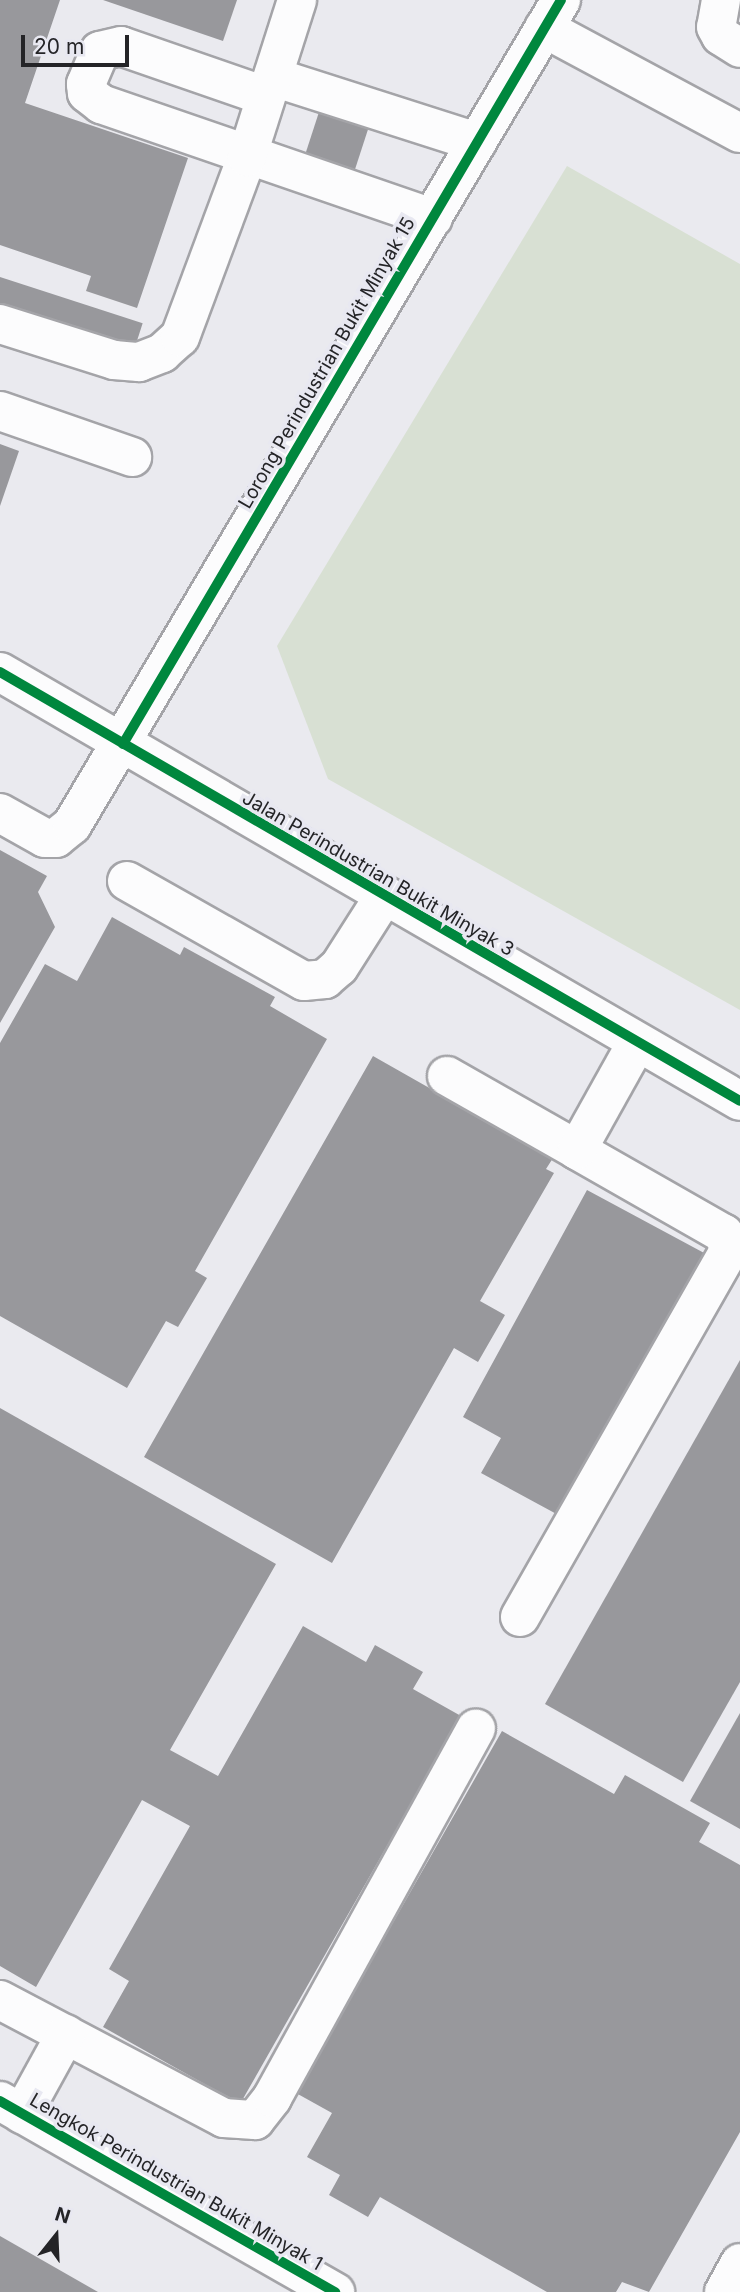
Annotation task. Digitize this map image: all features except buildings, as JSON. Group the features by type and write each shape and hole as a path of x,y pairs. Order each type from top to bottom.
{"street":[{"path":"0,324 114,360 139,362 162,353 180,337 247,157 297,0"},
{"path":"721,0 716,27 721,36 740,48"},
{"path":"553,14 740,133"},
{"name":"Lorong Perindustrian Bukit Minyak 15","path":"0,813 45,838 56,838 72,825 123,744 553,14"},
{"path":"433,218 247,157 100,104 87,93 86,84 100,51 121,46 477,142"},
{"path":"0,411 132,457"},
{"name":"Jalan Perindustrian Bukit Minyak 3","path":"0,672 383,898 740,1101"},
{"path":"127,881 304,981 325,979 340,967 383,898"},
{"path":"577,1150 636,1044"},
{"path":"447,1076 724,1234 729,1250 520,1617"},
{"path":"0,2000 224,2118 255,2120 272,2098 476,1729"},
{"path":"11,2108 66,2034"},
{"name":"Lengkok Perindustrian Bukit Minyak 1","path":"11,2108 335,2292"},
{"path":"724,2292 740,2263"}],"shaded area":[{"path":"567,166 740,264 740,1010 328,779 277,646"}],"cycle path":[{"path":"123,744 561,0"},
{"path":"0,672 740,1101"},
{"path":"0,2101 335,2292"}]}
